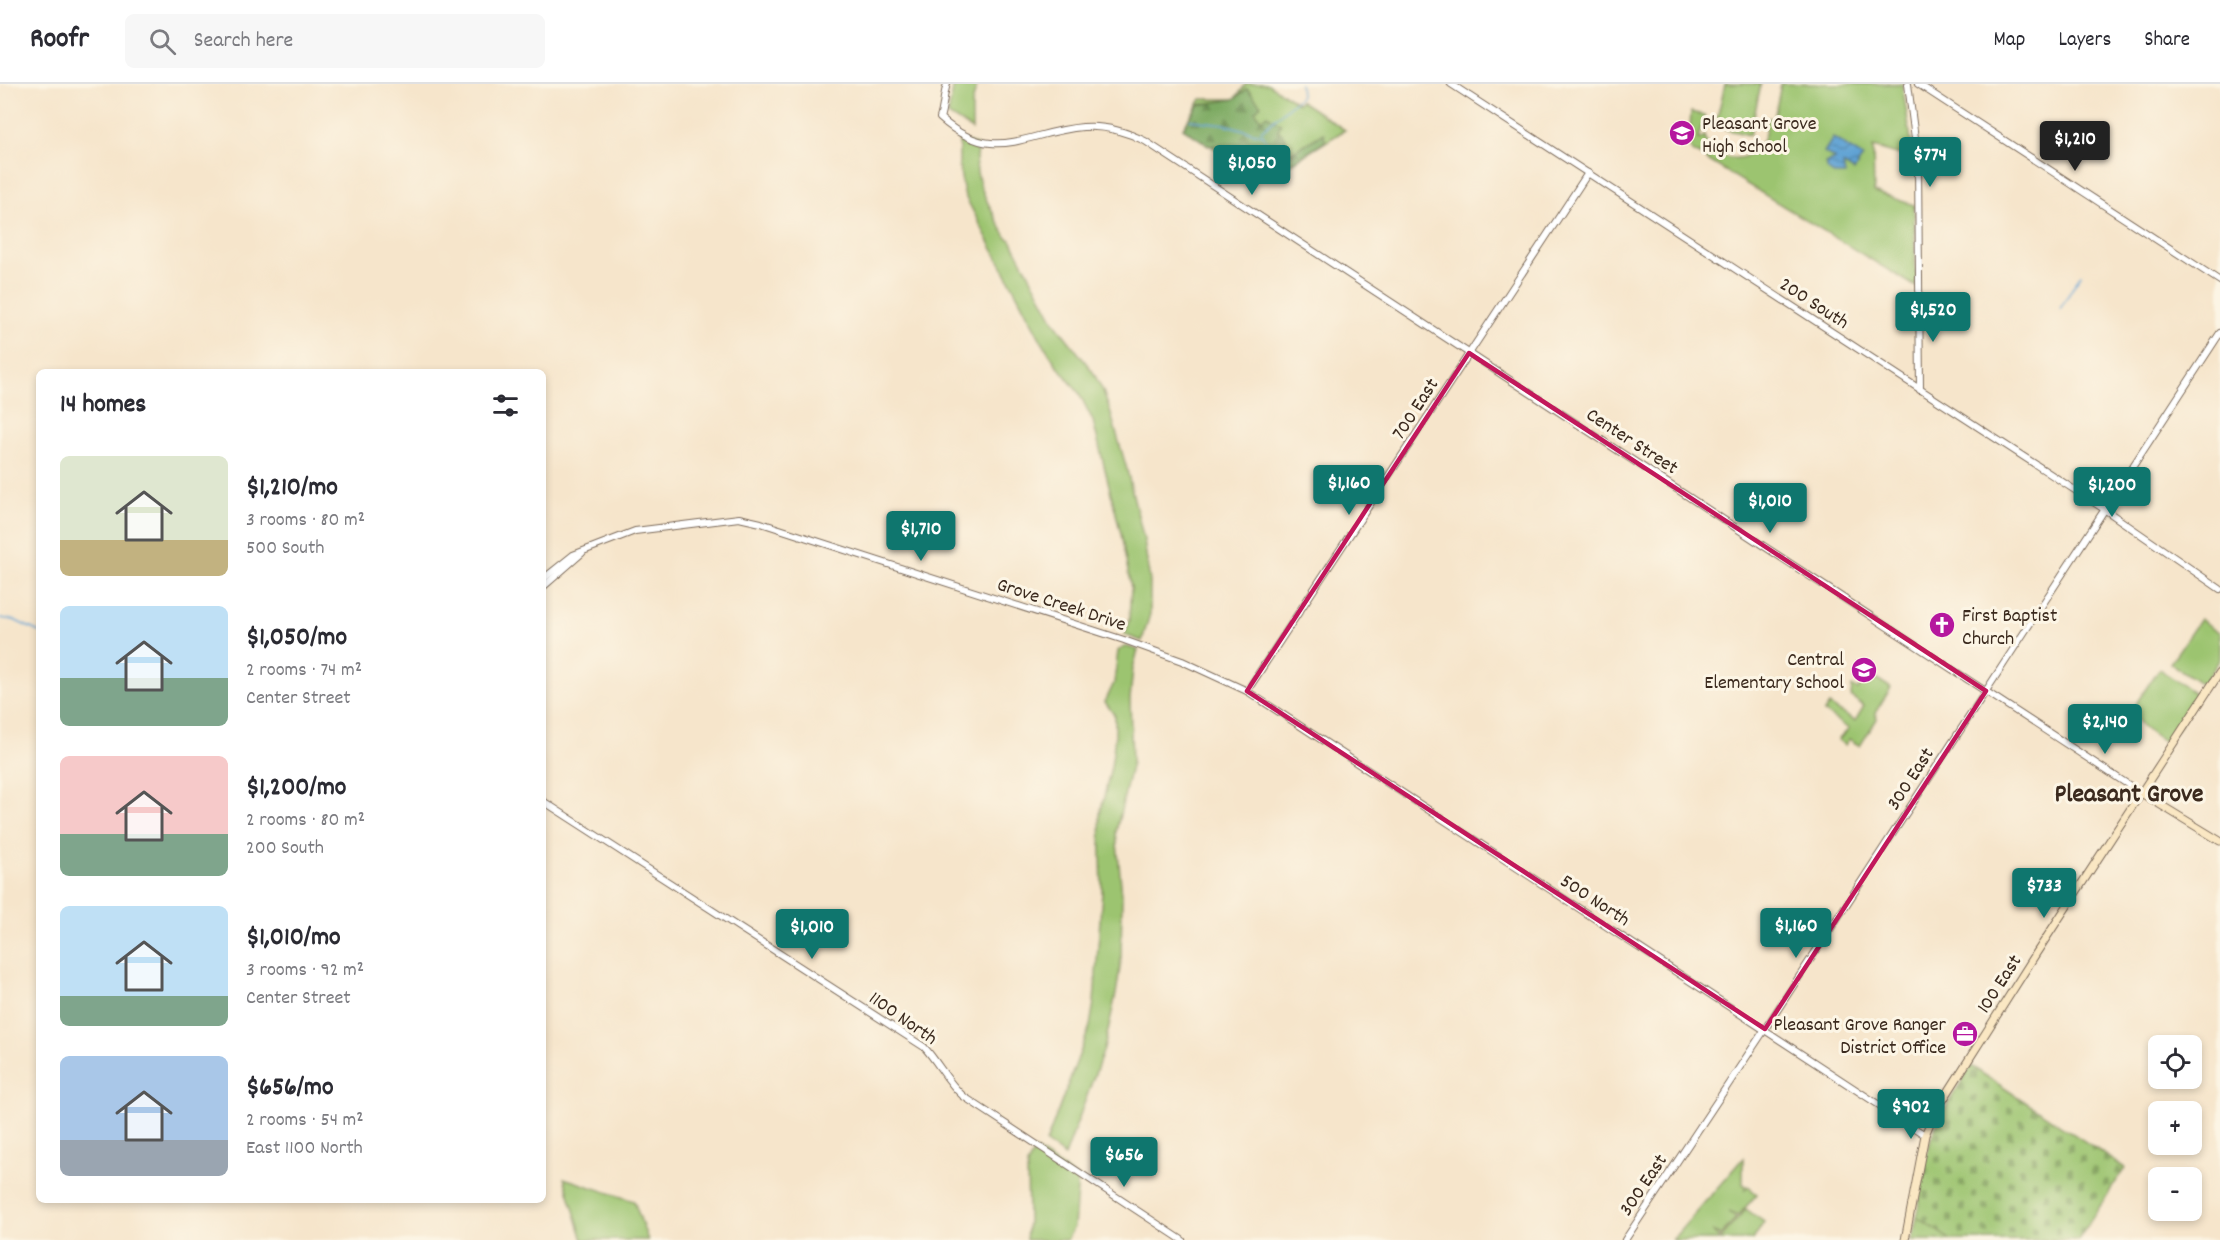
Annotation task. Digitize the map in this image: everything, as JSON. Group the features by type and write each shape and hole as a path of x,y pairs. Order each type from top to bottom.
{"main road":[{"name":"100 East","path":"1905,1240 1925,1135 1933,1116 2220,672"},
{"name":"Center Street","path":"2141,793 2220,841"}],"street":[{"name":"Center Street","path":"947,84 940,118 963,134 979,141 1000,145 1011,144 1081,127 1107,128 1138,137 2141,793"},
{"name":"200 South","path":"1451,84 2104,509 2220,589"},
{"path":"1908,84 1918,162 1920,390"},
{"path":"1918,84 2220,281"},
{"name":"700 East","path":"1247,691 1588,173"},
{"name":"300 East","path":"1624,1240 1765,1029 2220,333"},
{"name":"Grove Creek Drive","path":"546,577 573,555 635,531 739,518 1130,642 1182,661 1247,691"},
{"name":"Grove Creek Drive","path":"546,584 585,550"},
{"name":"500 North","path":"1247,691 1925,1135"},
{"name":"1100 North","path":"546,803 924,1047 943,1070 952,1086 963,1096 1182,1240"}],"highlighted area":[{"path":"1469,353 1986,691 1765,1029 1247,691"}],"green space":[{"path":"954,84 977,84 972,104 972,130 948,115"},
{"path":"1246,84 1268,84 1298,103 1301,101 1345,130 1271,176 1246,164 1238,164 1183,128 1201,99 1235,99"},
{"path":"1725,84 1761,84 1750,135 1715,127"},
{"path":"1781,84 1902,84 1914,159 1873,147 1874,192 1914,205 1916,287 1691,150 1689,143 1691,112 1705,115 1698,139 1704,136 1712,150 1719,154 1726,157 1743,157 1757,149 1765,135 1768,118 1774,119"},
{"path":"1247,89 1261,105 1255,111 1261,119 1267,115 1281,124 1278,130 1286,138 1284,147 1290,153 1324,133 1325,142 1279,171 1262,167 1246,149 1208,145 1183,128 1198,105 1234,99"},
{"path":"959,138 978,146 976,158 979,181 989,205 1006,237 1011,240 1055,323 1093,372 1103,391 1126,466 1144,540 1150,582 1150,614 1142,641 1125,635 1129,620 1131,588 1121,534 1093,421 1079,393 1042,342 964,194 959,166"},
{"path":"2200,619 2220,633 2220,659 2203,685 2170,663"},
{"path":"1124,646 1138,650 1133,668 1130,699 1132,762 1116,832 1122,895 1121,961 1104,1049 1065,1156 1046,1143 1090,1026 1094,1002 1102,892 1100,814 1111,767 1115,737 1115,716 1105,702 1114,683 1118,651"},
{"path":"2159,669 2196,694 2197,698 2167,743 2143,727 2131,711"},
{"path":"1868,673 1891,688 1875,713 1877,719 1860,746 1849,739 1845,745 1838,740 1849,729 1824,712 1829,705 1855,721 1864,706 1851,697 1852,686 1858,690"},
{"path":"1971,1066 2125,1168 2078,1240 1951,1240 1917,1217 1931,1139 1944,1111"},
{"path":"1035,1150 1078,1178 1074,1227 1067,1240 1026,1240 1027,1165"},
{"path":"1743,1158 1743,1184 1747,1187 1744,1191 1748,1187 1757,1194 1738,1216 1729,1212 1736,1218 1721,1235 1712,1231 1719,1237 1717,1240 1672,1240"},
{"path":"564,1178 634,1201 648,1240 583,1240"},
{"path":"1746,1209 1764,1222 1753,1240 1719,1240"},
{"path":"1917,1217 1951,1240 1912,1240"}],"water":[{"path":"1833,138 1863,157 1854,171 1843,164 1845,175 1835,175 1828,170 1825,163 1835,159 1824,152"}],"waterway":[{"path":"1280,164 1261,131 1301,96 1300,84"},
{"path":"1190,120 1224,124 1262,135"},
{"path":"2060,309 2081,274"},
{"path":"0,618 14,620 36,631"}],"place":[{"name":"Pleasant Grove High School","path":"1682,133"},
{"name":"First Baptist Church","path":"1942,625"},
{"name":"Central Elementary School","path":"1864,670"},
{"name":"Pleasant Grove Ranger District Office","path":"1965,1034"}],"district":[{"name":"Pleasant Grove","path":"2129,792"}]}
